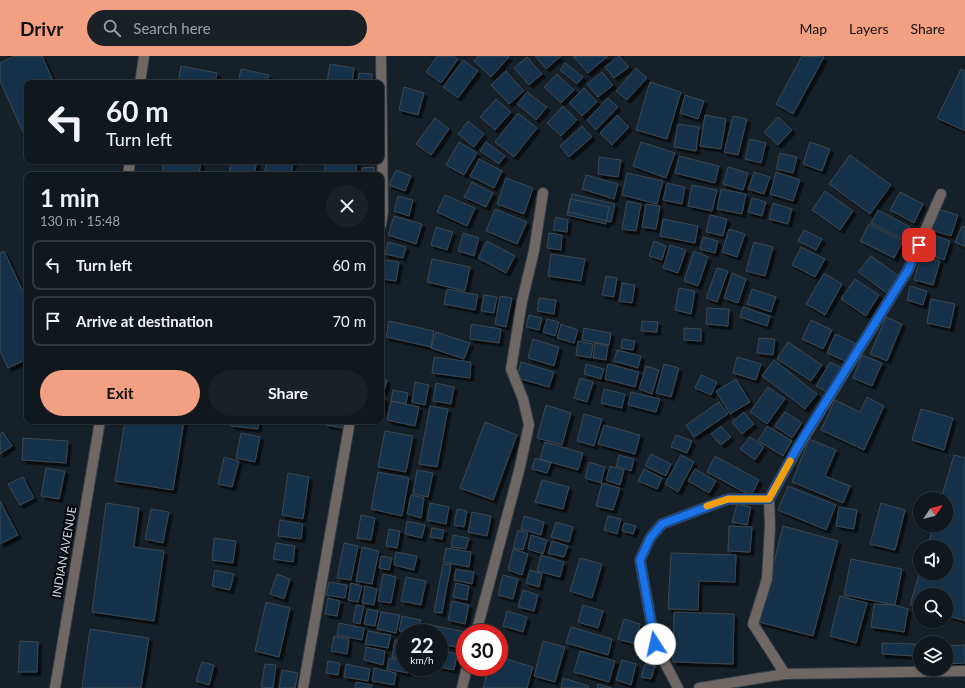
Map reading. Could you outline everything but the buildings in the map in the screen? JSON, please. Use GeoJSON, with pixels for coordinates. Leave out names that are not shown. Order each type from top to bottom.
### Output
{"type":"FeatureCollection","features":[{"type":"Feature","properties":{"kind":"street"},"geometry":{"type":"LineString","coordinates":[[140,80],[144,56]]}},
{"type":"Feature","properties":{"kind":"street"},"geometry":{"type":"LineString","coordinates":[[382,56],[382,80]]}},
{"type":"Feature","properties":{"kind":"street"},"geometry":{"type":"LineString","coordinates":[[478,624],[519,471],[529,425],[523,399],[511,369],[522,301],[534,250],[543,193]]}},
{"type":"Feature","properties":{"kind":"street"},"geometry":{"type":"LineString","coordinates":[[785,674],[753,624],[767,580],[770,526],[769,499],[798,446],[908,270],[941,194]]}},
{"type":"Feature","properties":{"kind":"street","name":"INDIAN AVENUE"},"geometry":{"type":"LineString","coordinates":[[55,688],[99,424]]}},
{"type":"Feature","properties":{"kind":"street"},"geometry":{"type":"LineString","coordinates":[[303,688],[349,424]]}},
{"type":"Feature","properties":{"kind":"street"},"geometry":{"type":"LineString","coordinates":[[678,688],[655,644],[640,560],[650,538],[662,524],[728,499],[769,499]]}},
{"type":"Feature","properties":{"kind":"street"},"geometry":{"type":"LineString","coordinates":[[699,688],[785,674],[965,671]]}},
{"type":"Feature","properties":{"kind":"street"},"geometry":{"type":"LineString","coordinates":[[462,688],[465,676]]}},
{"type":"Feature","properties":{"kind":"slow traffic"},"geometry":{"type":"LineString","coordinates":[[707,506],[728,499],[769,499],[790,461]]}},
{"type":"Feature","properties":{"kind":"route"},"geometry":{"type":"LineString","coordinates":[[655,644],[640,560],[650,538],[662,524],[695,510],[728,499],[769,499],[798,446],[908,270],[919,245]]}}]}
